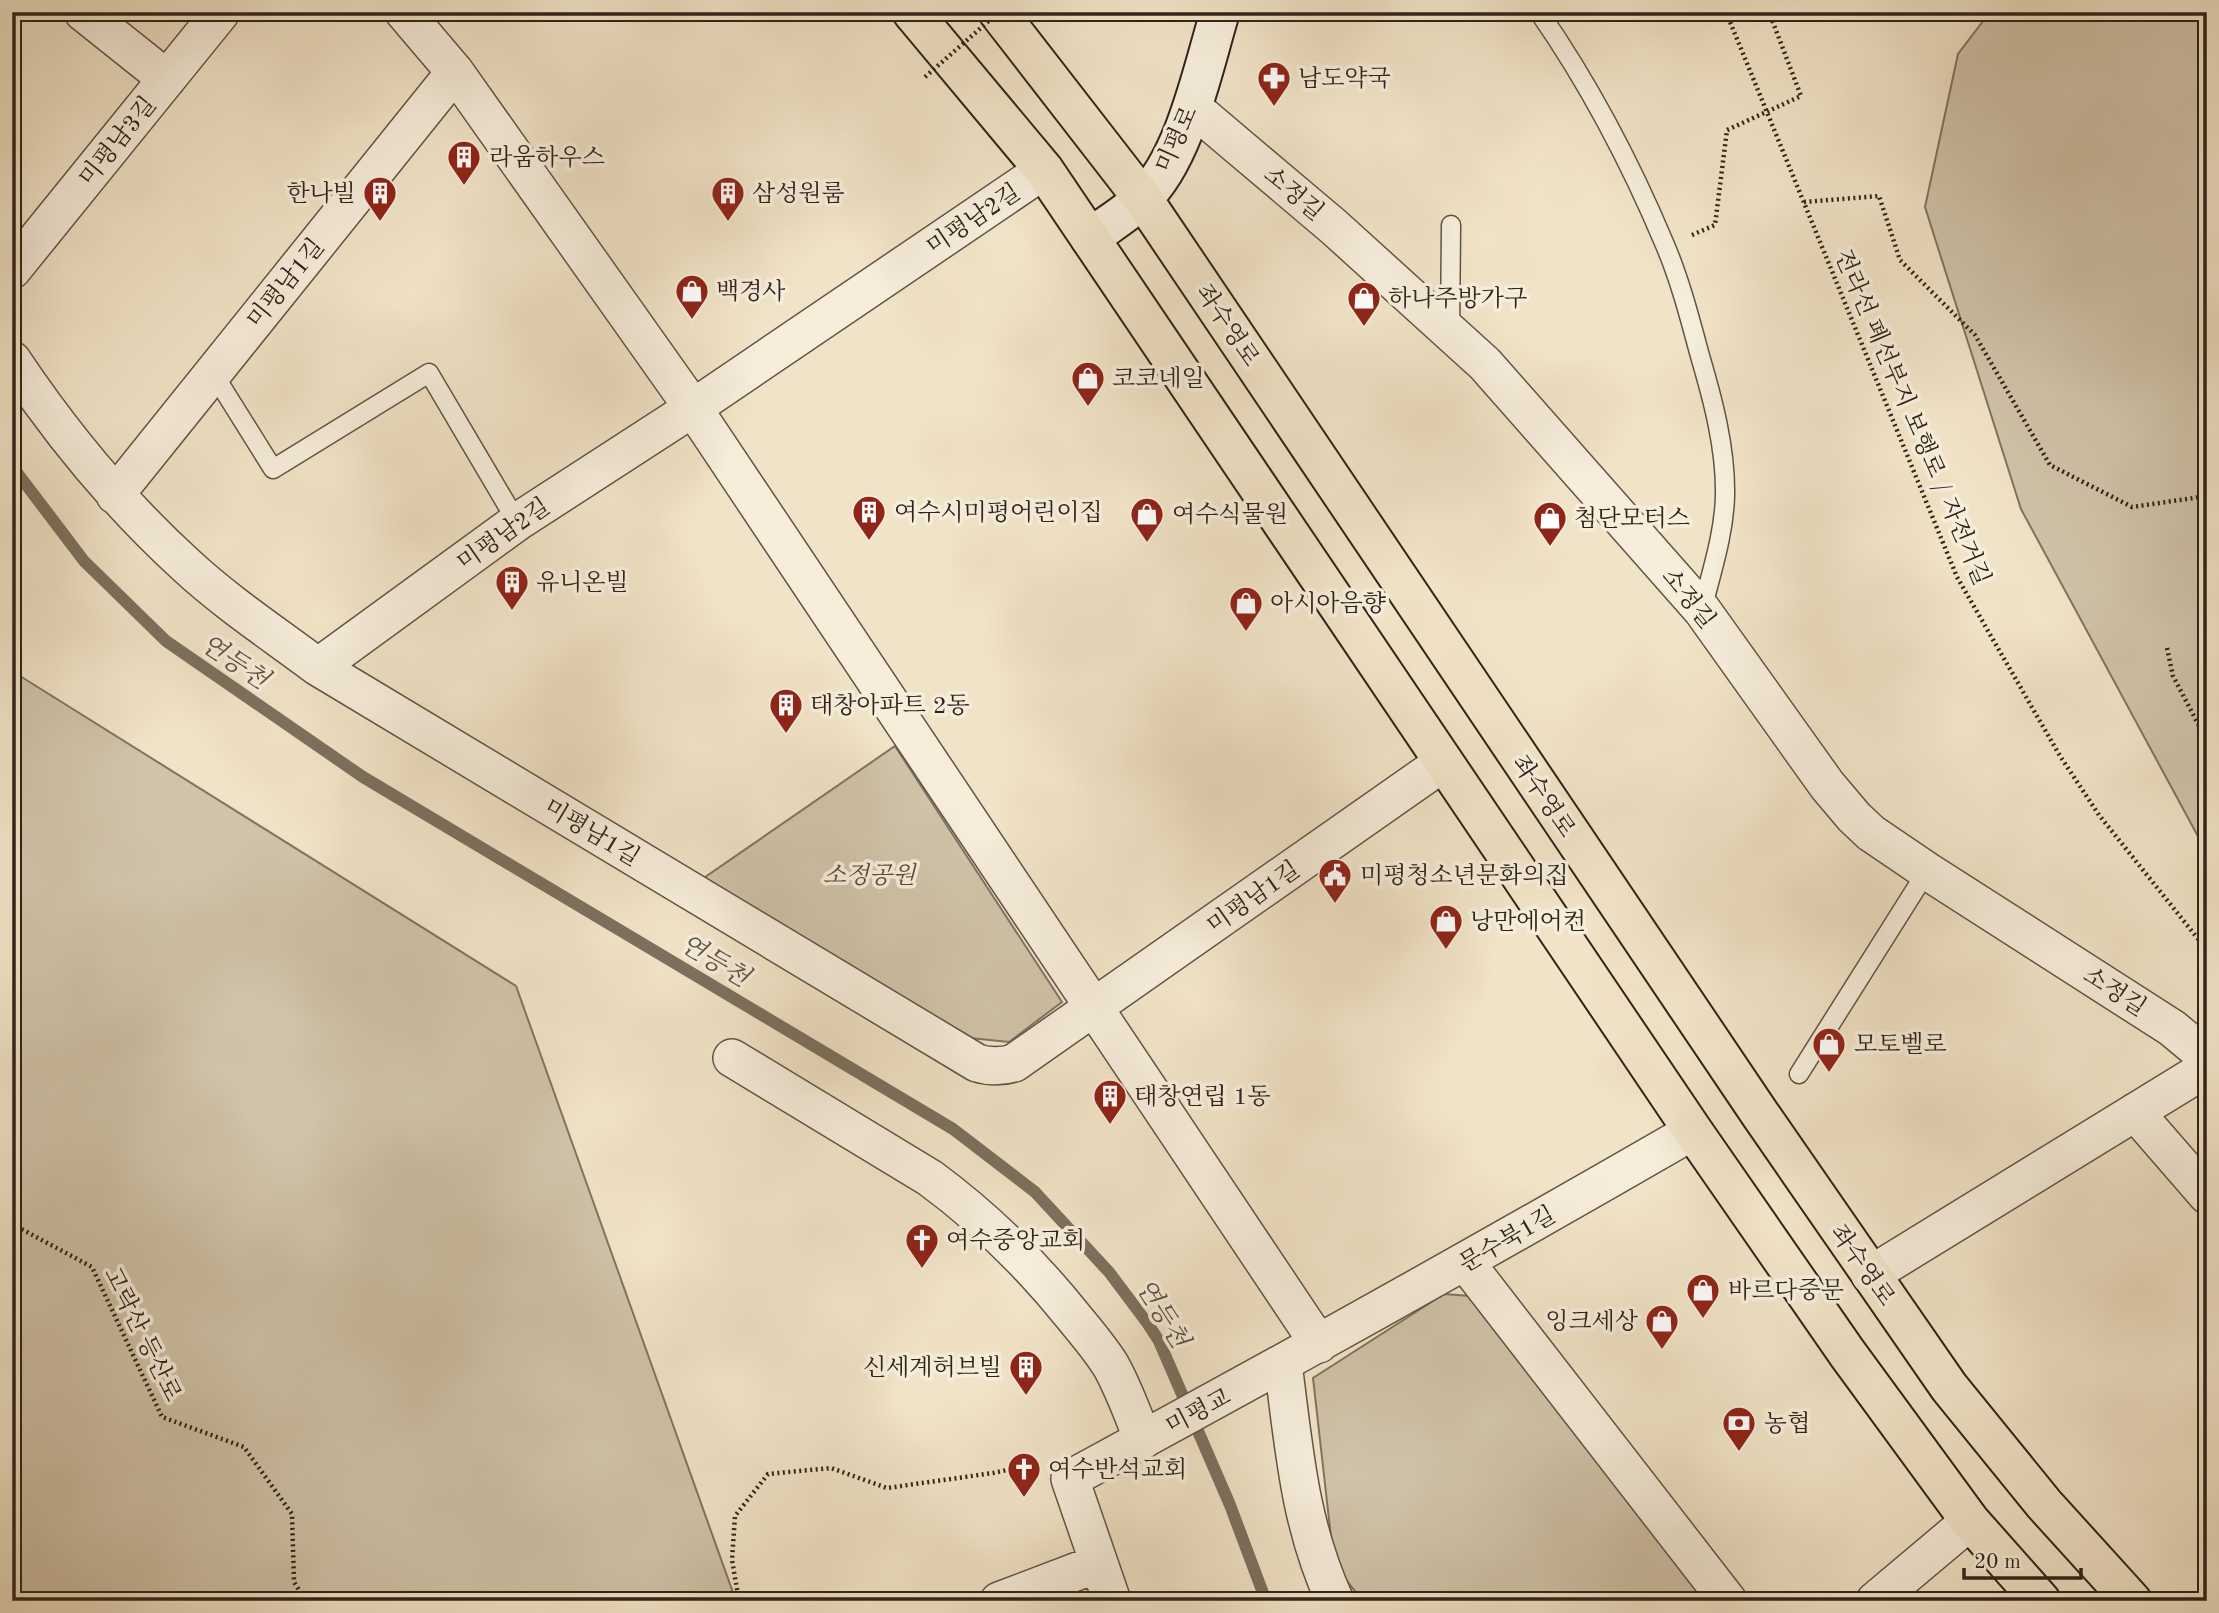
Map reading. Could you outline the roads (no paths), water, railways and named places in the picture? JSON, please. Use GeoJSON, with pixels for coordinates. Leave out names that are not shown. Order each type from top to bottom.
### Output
{"type":"FeatureCollection","features":[{"type":"Feature","properties":{"kind":"main road"},"geometry":{"type":"LineString","coordinates":[[912,12],[1044,170],[1693,1131],[1847,1353],[1970,1521],[2041,1601]]}},
{"type":"Feature","properties":{"kind":"main road","name":"좌수영로"},"geometry":{"type":"LineString","coordinates":[[999,12],[1143,198],[1518,758],[1870,1275],[1966,1408],[2044,1504],[2132,1601]]}},
{"type":"Feature","properties":{"kind":"street"},"geometry":{"type":"LineString","coordinates":[[83,12],[167,79]]}},
{"type":"Feature","properties":{"kind":"street","name":"미평남3길"},"geometry":{"type":"LineString","coordinates":[[12,270],[221,12]]}},
{"type":"Feature","properties":{"kind":"street"},"geometry":{"type":"LineString","coordinates":[[404,12],[455,72],[693,408],[1319,1344]]}},
{"type":"Feature","properties":{"kind":"street","name":"미평로"},"geometry":{"type":"LineString","coordinates":[[1090,238],[1143,198],[1166,169],[1179,144],[1192,107],[1220,12]]}},
{"type":"Feature","properties":{"kind":"street","name":"미평남1길"},"geometry":{"type":"LineString","coordinates":[[116,495],[455,72]]}},
{"type":"Feature","properties":{"kind":"street","name":"소정길"},"geometry":{"type":"LineString","coordinates":[[1192,107],[1334,227],[1485,364],[1702,610],[1827,785],[1854,817],[1927,871],[2172,1028],[2207,1056]]}},
{"type":"Feature","properties":{"kind":"street","name":"미평남2길"},"geometry":{"type":"LineString","coordinates":[[318,667],[517,522],[693,408],[1044,170]]}},
{"type":"Feature","properties":{"kind":"street","name":"미평남1길"},"geometry":{"type":"LineString","coordinates":[[12,359],[44,407],[116,495],[188,567],[318,667],[977,1063],[1004,1066],[1014,1063],[1444,762]]}},
{"type":"Feature","properties":{"kind":"street"},"geometry":{"type":"LineString","coordinates":[[732,1058],[930,1178],[959,1199],[1051,1288],[1110,1365],[1150,1436],[1070,1479],[1112,1601]]}},
{"type":"Feature","properties":{"kind":"street"},"geometry":{"type":"LineString","coordinates":[[1870,1275],[2207,1068]]}},
{"type":"Feature","properties":{"kind":"street"},"geometry":{"type":"LineString","coordinates":[[2135,1112],[2207,1195]]}},
{"type":"Feature","properties":{"kind":"street","name":"문수북1길"},"geometry":{"type":"LineString","coordinates":[[1239,1389],[1466,1263],[1693,1131]]}},
{"type":"Feature","properties":{"kind":"street"},"geometry":{"type":"LineString","coordinates":[[1466,1263],[1728,1601]]}},
{"type":"Feature","properties":{"kind":"street"},"geometry":{"type":"LineString","coordinates":[[1283,1364],[1296,1470],[1306,1520],[1322,1573],[1335,1601]]}},
{"type":"Feature","properties":{"kind":"street","name":"미평교"},"geometry":{"type":"LineString","coordinates":[[1150,1436],[1239,1389]]}},
{"type":"Feature","properties":{"kind":"street"},"geometry":{"type":"LineString","coordinates":[[1875,1601],[1970,1521]]}},
{"type":"Feature","properties":{"kind":"street"},"geometry":{"type":"LineString","coordinates":[[999,1601],[1099,1563]]}},
{"type":"Feature","properties":{"kind":"lane"},"geometry":{"type":"LineString","coordinates":[[1539,12],[1565,50],[1620,149],[1666,246],[1710,389],[1722,466],[1724,513],[1702,610]]}},
{"type":"Feature","properties":{"kind":"lane"},"geometry":{"type":"LineString","coordinates":[[1450,331],[1451,225]]}},
{"type":"Feature","properties":{"kind":"lane"},"geometry":{"type":"LineString","coordinates":[[213,373],[273,469],[429,373],[517,522]]}},
{"type":"Feature","properties":{"kind":"lane"},"geometry":{"type":"LineString","coordinates":[[1799,1074],[1927,871]]}},
{"type":"Feature","properties":{"kind":"waterway","name":"연등천"},"geometry":{"type":"LineString","coordinates":[[12,466],[84,561],[166,641],[363,777],[953,1129],[1035,1192],[1109,1272],[1159,1341],[1230,1505],[1266,1601]]}},
{"type":"Feature","properties":{"kind":"place","name":"남도약국"},"geometry":{"type":"Point","coordinates":[1274,108]}},
{"type":"Feature","properties":{"kind":"place","name":"라움하우스"},"geometry":{"type":"Point","coordinates":[464,187]}},
{"type":"Feature","properties":{"kind":"place","name":"한나빌"},"geometry":{"type":"Point","coordinates":[380,223]}},
{"type":"Feature","properties":{"kind":"place","name":"삼성원룸"},"geometry":{"type":"Point","coordinates":[728,223]}},
{"type":"Feature","properties":{"kind":"place","name":"백경사"},"geometry":{"type":"Point","coordinates":[692,321]}},
{"type":"Feature","properties":{"kind":"place","name":"하나주방가구"},"geometry":{"type":"Point","coordinates":[1364,328]}},
{"type":"Feature","properties":{"kind":"place","name":"코코네일"},"geometry":{"type":"Point","coordinates":[1088,408]}},
{"type":"Feature","properties":{"kind":"place","name":"여수시미평어린이집"},"geometry":{"type":"Point","coordinates":[869,542]}},
{"type":"Feature","properties":{"kind":"place","name":"여수식물원"},"geometry":{"type":"Point","coordinates":[1147,544]}},
{"type":"Feature","properties":{"kind":"place","name":"첨단모터스"},"geometry":{"type":"Point","coordinates":[1550,548]}},
{"type":"Feature","properties":{"kind":"place","name":"유니온빌"},"geometry":{"type":"Point","coordinates":[512,612]}},
{"type":"Feature","properties":{"kind":"place","name":"아시아음향"},"geometry":{"type":"Point","coordinates":[1246,633]}},
{"type":"Feature","properties":{"kind":"place","name":"태창아파트 2동"},"geometry":{"type":"Point","coordinates":[786,735]}},
{"type":"Feature","properties":{"kind":"place","name":"미평청소년문화의집"},"geometry":{"type":"Point","coordinates":[1335,905]}},
{"type":"Feature","properties":{"kind":"place","name":"낭만에어컨"},"geometry":{"type":"Point","coordinates":[1446,951]}},
{"type":"Feature","properties":{"kind":"place","name":"모토벨로"},"geometry":{"type":"Point","coordinates":[1829,1074]}},
{"type":"Feature","properties":{"kind":"place","name":"태창연립 1동"},"geometry":{"type":"Point","coordinates":[1110,1126]}},
{"type":"Feature","properties":{"kind":"place","name":"여수중앙교회"},"geometry":{"type":"Point","coordinates":[922,1270]}},
{"type":"Feature","properties":{"kind":"place","name":"바르다중문"},"geometry":{"type":"Point","coordinates":[1703,1320]}},
{"type":"Feature","properties":{"kind":"place","name":"잉크세상"},"geometry":{"type":"Point","coordinates":[1662,1351]}},
{"type":"Feature","properties":{"kind":"place","name":"신세계허브빌"},"geometry":{"type":"Point","coordinates":[1026,1397]}},
{"type":"Feature","properties":{"kind":"place","name":"농협"},"geometry":{"type":"Point","coordinates":[1739,1453]}},
{"type":"Feature","properties":{"kind":"place","name":"여수반석교회"},"geometry":{"type":"Point","coordinates":[1024,1499]}},
{"type":"Feature","properties":{"kind":"park label","name":"소정공원"},"geometry":{"type":"Point","coordinates":[869,875]}}]}
